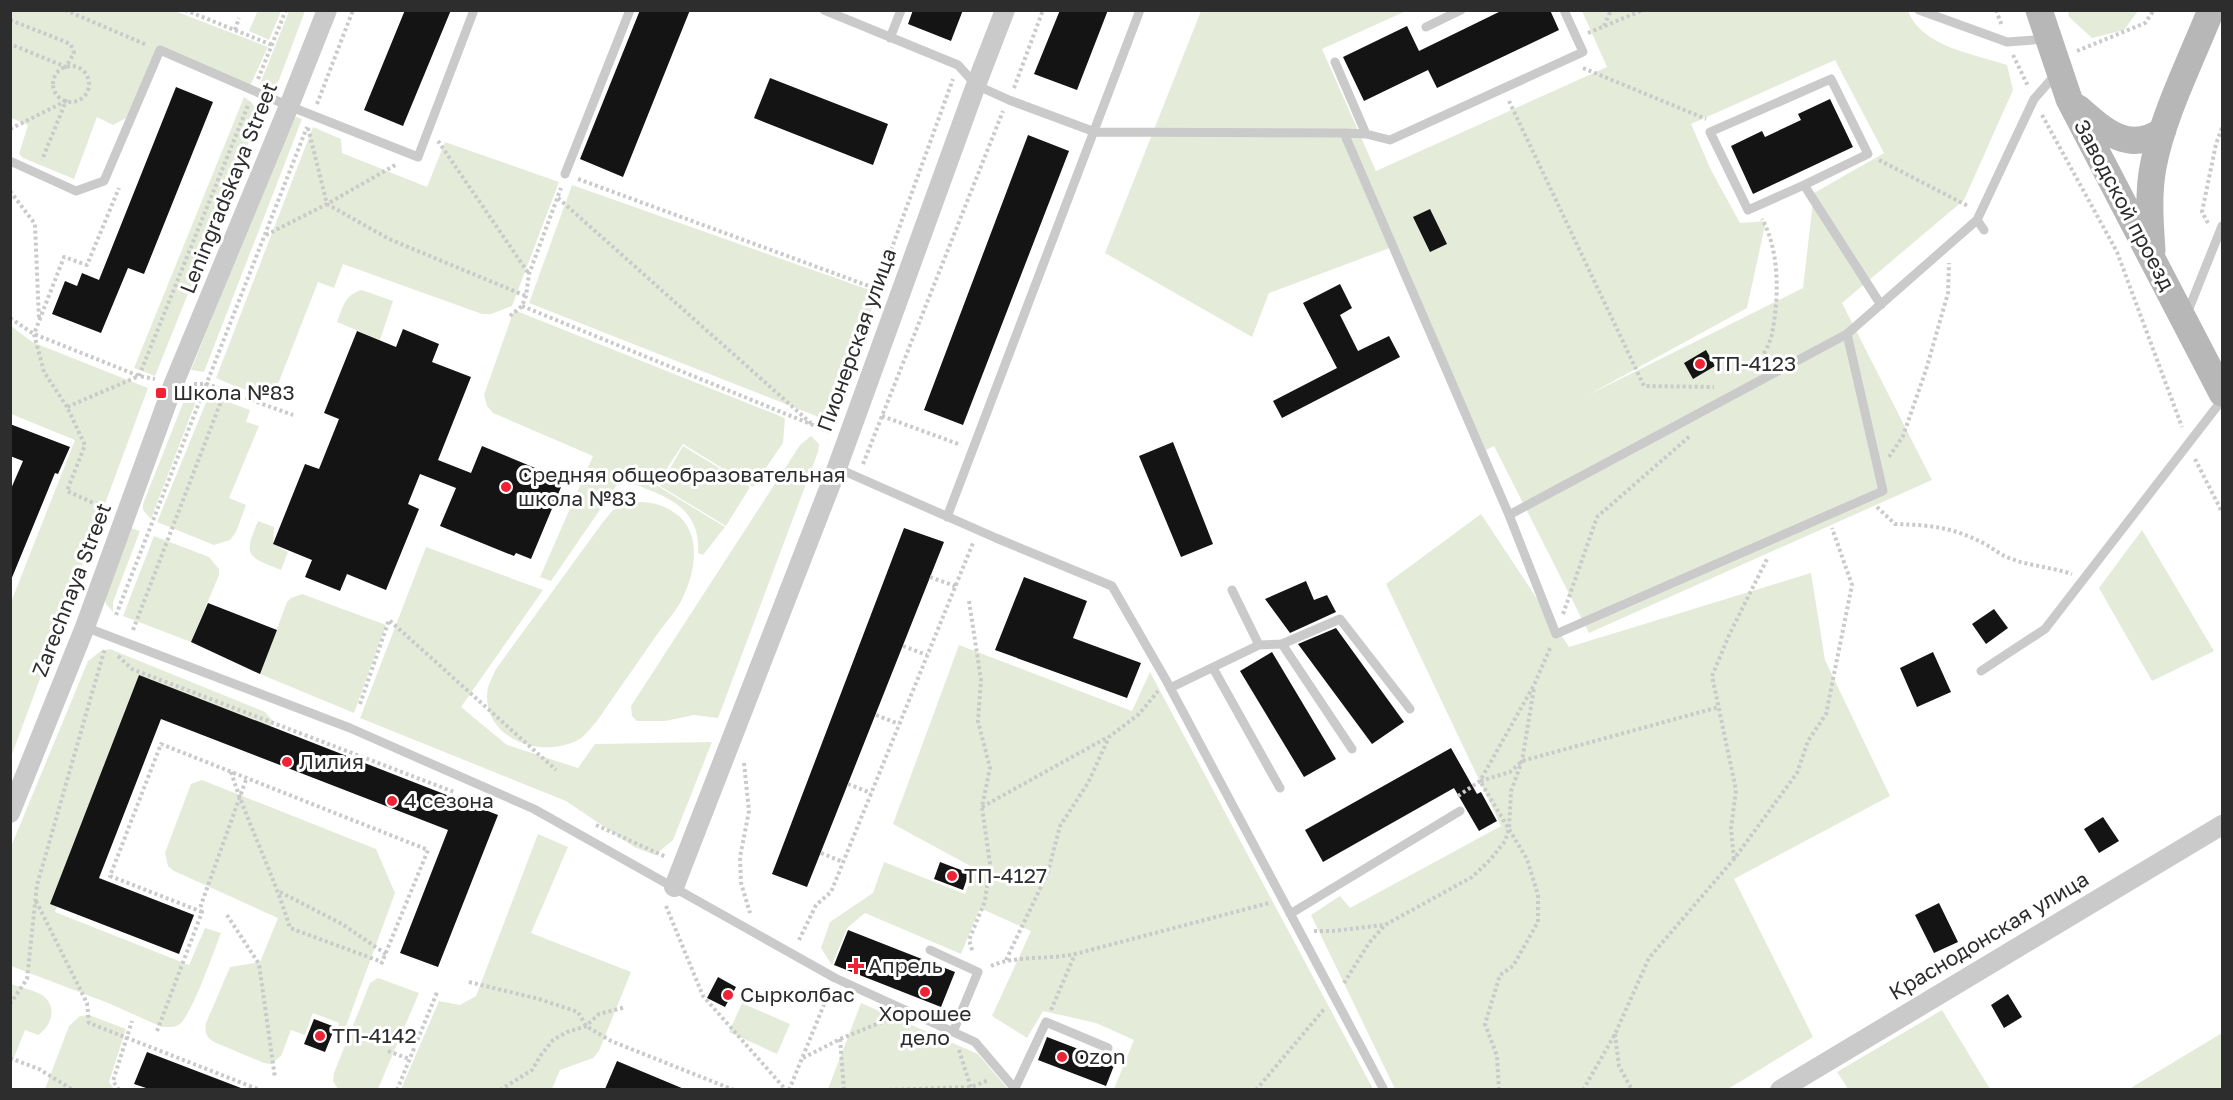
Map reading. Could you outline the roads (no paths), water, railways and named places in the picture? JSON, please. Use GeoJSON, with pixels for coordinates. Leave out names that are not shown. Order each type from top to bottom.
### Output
{"type":"FeatureCollection","features":[{"type":"Feature","properties":{"kind":"main road","name":"Заводской проезд"},"geometry":{"type":"LineString","coordinates":[[2039,10],[2069,99],[2223,393]]}},
{"type":"Feature","properties":{"kind":"main road"},"geometry":{"type":"LineString","coordinates":[[2153,260],[2150,188],[2153,166],[2163,130],[2211,10]]}},
{"type":"Feature","properties":{"kind":"main road"},"geometry":{"type":"LineString","coordinates":[[2069,99],[2102,129],[2124,138],[2143,141],[2163,130]]}},
{"type":"Feature","properties":{"kind":"street","name":"Leningradskaya Street"},"geometry":{"type":"LineString","coordinates":[[168,382],[290,106],[327,10]]}},
{"type":"Feature","properties":{"kind":"street","name":"Пионерская улица"},"geometry":{"type":"LineString","coordinates":[[674,887],[837,468],[1005,10]]}},
{"type":"Feature","properties":{"kind":"street","name":"Zarechnaya Street"},"geometry":{"type":"LineString","coordinates":[[10,813],[85,627],[125,518],[168,382]]}},
{"type":"Feature","properties":{"kind":"street","name":"Краснодонская улица"},"geometry":{"type":"LineString","coordinates":[[1780,1089],[2223,825]]}},
{"type":"Feature","properties":{"kind":"lane"},"geometry":{"type":"LineString","coordinates":[[10,161],[76,190],[104,181],[160,50],[253,91],[418,157],[474,10]]}},
{"type":"Feature","properties":{"kind":"lane"},"geometry":{"type":"LineString","coordinates":[[565,174],[630,10]]}},
{"type":"Feature","properties":{"kind":"lane"},"geometry":{"type":"LineString","coordinates":[[890,38],[901,10]]}},
{"type":"Feature","properties":{"kind":"lane"},"geometry":{"type":"LineString","coordinates":[[947,517],[1140,10]]}},
{"type":"Feature","properties":{"kind":"lane"},"geometry":{"type":"LineString","coordinates":[[1426,27],[1461,10]]}},
{"type":"Feature","properties":{"kind":"lane"},"geometry":{"type":"LineString","coordinates":[[830,12],[958,65],[976,85],[1009,100],[1095,132],[1344,133],[1366,134],[1390,140],[1583,52],[1564,10]]}},
{"type":"Feature","properties":{"kind":"lane"},"geometry":{"type":"LineString","coordinates":[[1509,515],[1847,334],[1977,220],[2054,57],[1919,10]]}},
{"type":"Feature","properties":{"kind":"lane"},"geometry":{"type":"LineString","coordinates":[[1335,62],[1366,134]]}},
{"type":"Feature","properties":{"kind":"lane"},"geometry":{"type":"LineString","coordinates":[[1831,79],[1868,154],[1804,185],[1748,210],[1710,132],[1831,79]]}},
{"type":"Feature","properties":{"kind":"lane"},"geometry":{"type":"LineString","coordinates":[[1344,133],[1509,515],[1556,634],[1882,491],[1847,334]]}},
{"type":"Feature","properties":{"kind":"lane"},"geometry":{"type":"LineString","coordinates":[[1804,185],[1881,304]]}},
{"type":"Feature","properties":{"kind":"lane"},"geometry":{"type":"LineString","coordinates":[[1977,220],[1984,230]]}},
{"type":"Feature","properties":{"kind":"lane"},"geometry":{"type":"LineString","coordinates":[[2184,321],[2223,226]]}},
{"type":"Feature","properties":{"kind":"lane"},"geometry":{"type":"LineString","coordinates":[[1982,671],[2045,629],[2223,400]]}},
{"type":"Feature","properties":{"kind":"lane"},"geometry":{"type":"LineString","coordinates":[[837,468],[1112,586],[1168,684],[1384,1089]]}},
{"type":"Feature","properties":{"kind":"lane"},"geometry":{"type":"LineString","coordinates":[[1232,590],[1259,645]]}},
{"type":"Feature","properties":{"kind":"lane"},"geometry":{"type":"LineString","coordinates":[[1168,684],[1213,668],[1259,645],[1282,644],[1340,619],[1410,710]]}},
{"type":"Feature","properties":{"kind":"lane"},"geometry":{"type":"LineString","coordinates":[[85,627],[109,634],[350,728],[534,809],[835,978],[975,1042],[1015,1089],[1046,1022],[1108,1048]]}},
{"type":"Feature","properties":{"kind":"lane"},"geometry":{"type":"LineString","coordinates":[[1282,644],[1352,748]]}},
{"type":"Feature","properties":{"kind":"lane"},"geometry":{"type":"LineString","coordinates":[[1213,668],[1280,788]]}},
{"type":"Feature","properties":{"kind":"lane"},"geometry":{"type":"LineString","coordinates":[[1290,914],[1460,811]]}},
{"type":"Feature","properties":{"kind":"lane"},"geometry":{"type":"LineString","coordinates":[[930,950],[978,972],[953,1032]]}},
{"type":"Feature","properties":{"kind":"place","name":"ТП-4123"},"geometry":{"type":"Point","coordinates":[1700,364]}},
{"type":"Feature","properties":{"kind":"place","name":"Школа №83"},"geometry":{"type":"Point","coordinates":[161,393]}},
{"type":"Feature","properties":{"kind":"place","name":"Средняя общеобразовательная школа №83"},"geometry":{"type":"Point","coordinates":[506,487]}},
{"type":"Feature","properties":{"kind":"place","name":"Лилия"},"geometry":{"type":"Point","coordinates":[287,762]}},
{"type":"Feature","properties":{"kind":"place","name":"4 сезона"},"geometry":{"type":"Point","coordinates":[392,801]}},
{"type":"Feature","properties":{"kind":"place","name":"ТП-4127"},"geometry":{"type":"Point","coordinates":[952,876]}},
{"type":"Feature","properties":{"kind":"place","name":"Апрель"},"geometry":{"type":"Point","coordinates":[856,966]}},
{"type":"Feature","properties":{"kind":"place","name":"Хорошее дело"},"geometry":{"type":"Point","coordinates":[925,992]}},
{"type":"Feature","properties":{"kind":"place","name":"Сырколбас"},"geometry":{"type":"Point","coordinates":[728,995]}},
{"type":"Feature","properties":{"kind":"place","name":"ТП-4142"},"geometry":{"type":"Point","coordinates":[320,1036]}},
{"type":"Feature","properties":{"kind":"place","name":"Ozon"},"geometry":{"type":"Point","coordinates":[1062,1057]}}]}
